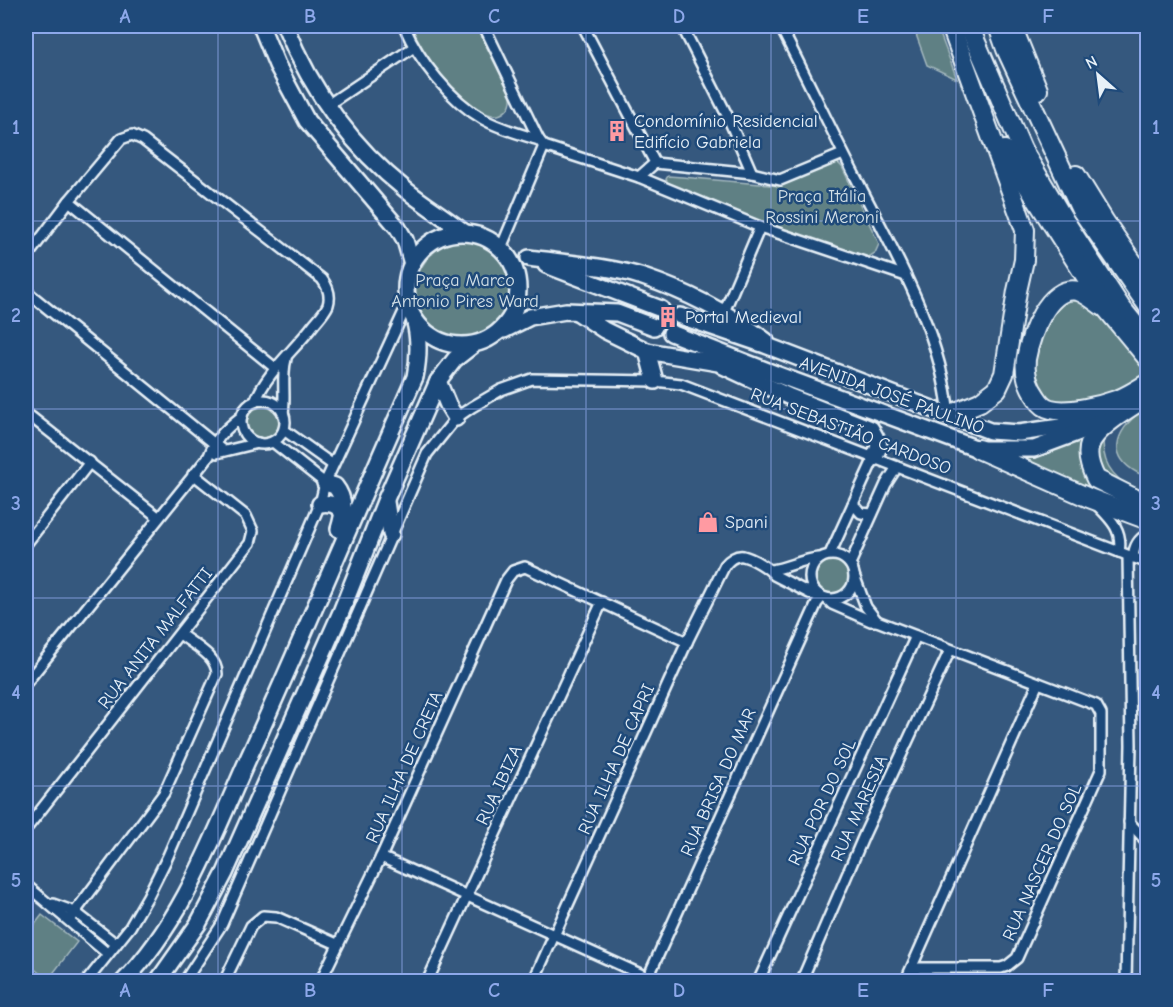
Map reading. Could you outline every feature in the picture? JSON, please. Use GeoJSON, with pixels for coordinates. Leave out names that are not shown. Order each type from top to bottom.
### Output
{"type":"FeatureCollection","features":[{"type":"Feature","properties":{"kind":"highway"},"geometry":{"type":"LineString","coordinates":[[950,415],[981,402],[997,389],[1004,374],[1024,260],[1025,230],[951,26]]}},
{"type":"Feature","properties":{"kind":"highway"},"geometry":{"type":"LineString","coordinates":[[969,26],[1022,149],[1066,223],[1120,306],[1148,341]]}},
{"type":"Feature","properties":{"kind":"highway"},"geometry":{"type":"LineString","coordinates":[[998,26],[1006,50],[1080,208],[1148,306]]}},
{"type":"Feature","properties":{"kind":"highway"},"geometry":{"type":"LineString","coordinates":[[1012,26],[1054,128],[1080,182],[1148,284]]}},
{"type":"Feature","properties":{"kind":"highway"},"geometry":{"type":"LineString","coordinates":[[986,120],[1105,308],[1148,358]]}},
{"type":"Feature","properties":{"kind":"highway"},"geometry":{"type":"LineString","coordinates":[[1105,308],[1077,291],[1066,293],[1052,300],[1042,311],[1026,359],[1031,391],[1049,409],[1076,409],[1139,395]]}},
{"type":"Feature","properties":{"kind":"highway"},"geometry":{"type":"LineString","coordinates":[[1139,395],[1095,434],[1090,442],[1088,462],[1095,479],[1148,505]]}},
{"type":"Feature","properties":{"kind":"highway"},"geometry":{"type":"LineString","coordinates":[[978,449],[1089,498],[1148,520]]}},
{"type":"Feature","properties":{"kind":"main road"},"geometry":{"type":"LineString","coordinates":[[261,26],[276,64],[307,122],[398,228],[405,240],[412,264]]}},
{"type":"Feature","properties":{"kind":"main road"},"geometry":{"type":"LineString","coordinates":[[285,26],[304,68],[326,106],[381,170],[465,233]]}},
{"type":"Feature","properties":{"kind":"main road"},"geometry":{"type":"LineString","coordinates":[[123,981],[148,953],[184,897],[291,665],[333,562],[415,377],[418,334],[408,303],[406,284],[412,264],[425,247],[444,236],[465,233],[485,237],[502,249],[661,309]]}},
{"type":"Feature","properties":{"kind":"main road"},"geometry":{"type":"LineString","coordinates":[[499,332],[514,314],[519,292],[516,270],[502,249]]}},
{"type":"Feature","properties":{"kind":"main road"},"geometry":{"type":"LineString","coordinates":[[529,258],[590,266],[642,277],[712,305],[783,353]]}},
{"type":"Feature","properties":{"kind":"main road"},"geometry":{"type":"LineString","coordinates":[[157,981],[198,924],[213,898],[341,612],[386,499],[438,381],[455,359],[473,345],[530,317],[566,310],[617,314],[654,327]]}},
{"type":"Feature","properties":{"kind":"main road"},"geometry":{"type":"LineString","coordinates":[[577,312],[604,330],[647,351],[710,360],[773,373]]}},
{"type":"Feature","properties":{"kind":"main road","name":"AVENIDA JOSÉ PAULINO"},"geometry":{"type":"LineString","coordinates":[[680,316],[990,431],[1019,432],[1060,427],[1139,395]]}},
{"type":"Feature","properties":{"kind":"main road"},"geometry":{"type":"LineString","coordinates":[[414,319],[425,332],[440,341],[456,345],[473,345]]}},
{"type":"Feature","properties":{"kind":"main road","name":"AVENIDA JOSÉ PAULINO"},"geometry":{"type":"LineString","coordinates":[[671,333],[978,449],[1034,449],[1084,430],[1139,395]]}},
{"type":"Feature","properties":{"kind":"main road"},"geometry":{"type":"LineString","coordinates":[[647,351],[655,381]]}},
{"type":"Feature","properties":{"kind":"main road"},"geometry":{"type":"LineString","coordinates":[[710,360],[790,397],[871,429],[879,447],[874,458]]}},
{"type":"Feature","properties":{"kind":"main road"},"geometry":{"type":"LineString","coordinates":[[438,381],[456,418]]}},
{"type":"Feature","properties":{"kind":"main road"},"geometry":{"type":"LineString","coordinates":[[325,483],[334,486],[344,502],[344,515],[335,541],[333,562]]}},
{"type":"Feature","properties":{"kind":"main road"},"geometry":{"type":"LineString","coordinates":[[386,499],[391,534]]}},
{"type":"Feature","properties":{"kind":"main road"},"geometry":{"type":"LineString","coordinates":[[320,504],[339,507],[344,515]]}},
{"type":"Feature","properties":{"kind":"main road"},"geometry":{"type":"LineString","coordinates":[[291,665],[289,677],[275,709],[281,716],[288,710],[327,628],[341,612]]}},
{"type":"Feature","properties":{"kind":"street"},"geometry":{"type":"LineString","coordinates":[[404,26],[414,47],[451,95],[467,109],[485,120],[639,177],[760,227],[906,276]]}},
{"type":"Feature","properties":{"kind":"street"},"geometry":{"type":"LineString","coordinates":[[484,26],[542,143],[502,249]]}},
{"type":"Feature","properties":{"kind":"street"},"geometry":{"type":"LineString","coordinates":[[583,26],[655,163]]}},
{"type":"Feature","properties":{"kind":"street"},"geometry":{"type":"LineString","coordinates":[[682,26],[727,115],[752,173]]}},
{"type":"Feature","properties":{"kind":"street"},"geometry":{"type":"LineString","coordinates":[[780,26],[906,276],[931,332],[946,386],[950,415]]}},
{"type":"Feature","properties":{"kind":"street"},"geometry":{"type":"LineString","coordinates":[[326,106],[414,47]]}},
{"type":"Feature","properties":{"kind":"street"},"geometry":{"type":"LineString","coordinates":[[26,258],[69,201],[121,139],[132,135],[143,140],[322,279],[327,288],[329,299],[327,308],[287,357],[275,368],[260,389],[255,402]]}},
{"type":"Feature","properties":{"kind":"street"},"geometry":{"type":"LineString","coordinates":[[639,177],[655,163],[752,173],[780,180],[843,154]]}},
{"type":"Feature","properties":{"kind":"street"},"geometry":{"type":"LineString","coordinates":[[69,201],[275,368]]}},
{"type":"Feature","properties":{"kind":"street"},"geometry":{"type":"LineString","coordinates":[[724,312],[760,227]]}},
{"type":"Feature","properties":{"kind":"street"},"geometry":{"type":"LineString","coordinates":[[26,291],[222,450]]}},
{"type":"Feature","properties":{"kind":"street"},"geometry":{"type":"LineString","coordinates":[[86,981],[130,927],[168,856],[320,504],[325,483],[408,303]]}},
{"type":"Feature","properties":{"kind":"street"},"geometry":{"type":"LineString","coordinates":[[273,442],[284,430],[285,425],[283,373],[287,357]]}},
{"type":"Feature","properties":{"kind":"street","name":"RUA SEBASTIÃO CARDOSO"},"geometry":{"type":"LineString","coordinates":[[456,418],[490,396],[532,379],[655,381],[681,384],[1148,563]]}},
{"type":"Feature","properties":{"kind":"street"},"geometry":{"type":"LineString","coordinates":[[26,683],[209,456],[213,444],[231,424],[242,417],[249,406],[255,402],[268,401],[283,413]]}},
{"type":"Feature","properties":{"kind":"street"},"geometry":{"type":"LineString","coordinates":[[26,413],[158,517]]}},
{"type":"Feature","properties":{"kind":"street"},"geometry":{"type":"LineString","coordinates":[[242,417],[244,433],[258,443]]}},
{"type":"Feature","properties":{"kind":"street"},"geometry":{"type":"LineString","coordinates":[[184,981],[222,924],[427,454],[456,418]]}},
{"type":"Feature","properties":{"kind":"street"},"geometry":{"type":"LineString","coordinates":[[284,430],[333,465]]}},
{"type":"Feature","properties":{"kind":"street"},"geometry":{"type":"LineString","coordinates":[[209,456],[222,450],[273,442],[325,483]]}},
{"type":"Feature","properties":{"kind":"street"},"geometry":{"type":"LineString","coordinates":[[830,554],[874,458]]}},
{"type":"Feature","properties":{"kind":"street"},"geometry":{"type":"LineString","coordinates":[[26,544],[90,462]]}},
{"type":"Feature","properties":{"kind":"street"},"geometry":{"type":"LineString","coordinates":[[850,564],[872,514],[897,467]]}},
{"type":"Feature","properties":{"kind":"street","name":"RUA ANITA MALFATTI"},"geometry":{"type":"LineString","coordinates":[[26,829],[249,546],[253,534],[252,525],[246,516],[193,474]]}},
{"type":"Feature","properties":{"kind":"street"},"geometry":{"type":"LineString","coordinates":[[1089,498],[1113,521],[1127,555],[1131,745],[1126,981]]}},
{"type":"Feature","properties":{"kind":"street"},"geometry":{"type":"LineString","coordinates":[[853,504],[861,513],[872,514]]}},
{"type":"Feature","properties":{"kind":"street"},"geometry":{"type":"LineString","coordinates":[[1127,555],[1140,539],[1148,534]]}},
{"type":"Feature","properties":{"kind":"street"},"geometry":{"type":"LineString","coordinates":[[771,570],[781,570],[830,554],[841,556],[850,564],[866,607],[877,621]]}},
{"type":"Feature","properties":{"kind":"street","name":"RUA ILHA DE CAPRI"},"geometry":{"type":"LineString","coordinates":[[533,981],[724,565],[736,557],[744,556],[771,570]]}},
{"type":"Feature","properties":{"kind":"street"},"geometry":{"type":"LineString","coordinates":[[819,558],[811,567],[810,584],[832,604],[871,621],[877,621],[1038,683],[905,981]]}},
{"type":"Feature","properties":{"kind":"street","name":"RUA ILHA DE CRETA"},"geometry":{"type":"LineString","coordinates":[[320,981],[381,857],[506,580],[513,571],[525,567],[602,603]]}},
{"type":"Feature","properties":{"kind":"street"},"geometry":{"type":"LineString","coordinates":[[771,570],[774,575],[813,595],[822,597],[839,598],[844,595],[852,586],[854,575]]}},
{"type":"Feature","properties":{"kind":"street","name":"RUA BRISA DO MAR"},"geometry":{"type":"LineString","coordinates":[[647,979],[817,603],[822,597]]}},
{"type":"Feature","properties":{"kind":"street"},"geometry":{"type":"LineString","coordinates":[[602,603],[687,642]]}},
{"type":"Feature","properties":{"kind":"street","name":"RUA IBIZA"},"geometry":{"type":"LineString","coordinates":[[427,981],[602,603]]}},
{"type":"Feature","properties":{"kind":"street"},"geometry":{"type":"LineString","coordinates":[[69,920],[164,793],[217,674],[214,661],[180,634]]}},
{"type":"Feature","properties":{"kind":"street","name":"RUA POR DO SOL"},"geometry":{"type":"LineString","coordinates":[[758,981],[916,636]]}},
{"type":"Feature","properties":{"kind":"street","name":"RUA MARESIA"},"geometry":{"type":"LineString","coordinates":[[801,981],[865,833],[950,650]]}},
{"type":"Feature","properties":{"kind":"street","name":"RUA NASCER DO SOL"},"geometry":{"type":"LineString","coordinates":[[910,972],[920,968],[1001,968],[1017,958],[1101,770],[1101,714],[1096,705],[1038,683]]}},
{"type":"Feature","properties":{"kind":"street"},"geometry":{"type":"LineString","coordinates":[[1129,822],[1148,843]]}},
{"type":"Feature","properties":{"kind":"street"},"geometry":{"type":"LineString","coordinates":[[381,857],[554,934],[647,979],[658,981]]}},
{"type":"Feature","properties":{"kind":"street"},"geometry":{"type":"LineString","coordinates":[[26,885],[108,954]]}},
{"type":"Feature","properties":{"kind":"street"},"geometry":{"type":"LineString","coordinates":[[50,903],[75,912],[116,944]]}},
{"type":"Feature","properties":{"kind":"street"},"geometry":{"type":"LineString","coordinates":[[224,981],[251,926],[263,916],[276,917],[337,944]]}},
{"type":"Feature","properties":{"kind":"green space"},"geometry":{"type":"Polygon","coordinates":[[[411,26],[476,26],[511,95],[508,109],[501,114],[493,115],[475,107],[465,99],[435,67],[411,26]]]}},
{"type":"Feature","properties":{"kind":"green space"},"geometry":{"type":"Polygon","coordinates":[[[913,26],[937,26],[957,79],[927,65],[913,26]]]}},
{"type":"Feature","properties":{"kind":"green space","name":"Praça Itália Rossini Meroni"},"geometry":{"type":"Polygon","coordinates":[[[837,162],[842,167],[879,244],[875,253],[867,258],[754,221],[669,185],[666,179],[668,176],[781,186],[837,162]]]}},
{"type":"Feature","properties":{"kind":"green space","name":"Praça Marco Antonio Pires Ward"},"geometry":{"type":"Polygon","coordinates":[[[465,241],[484,245],[500,255],[510,271],[514,290],[510,309],[500,325],[484,335],[465,339],[446,335],[430,325],[420,309],[416,290],[420,271],[430,255],[446,245],[465,241]]]}},
{"type":"Feature","properties":{"kind":"green space"},"geometry":{"type":"Polygon","coordinates":[[[1072,299],[1085,299],[1147,362],[1147,374],[1113,391],[1072,403],[1060,402],[1047,397],[1031,372],[1039,339],[1046,320],[1052,312],[1072,299]]]}},
{"type":"Feature","properties":{"kind":"green space"},"geometry":{"type":"Polygon","coordinates":[[[1147,406],[1147,477],[1136,472],[1122,460],[1118,445],[1125,428],[1147,406]]]}},
{"type":"Feature","properties":{"kind":"green space"},"geometry":{"type":"Polygon","coordinates":[[[263,407],[274,412],[279,423],[274,434],[263,439],[252,434],[247,423],[252,412],[263,407]]]}},
{"type":"Feature","properties":{"kind":"green space"},"geometry":{"type":"Polygon","coordinates":[[[1104,435],[1103,446],[1108,465],[1120,480],[1147,495],[1147,510],[1005,455],[1074,438],[1104,435]]]}},
{"type":"Feature","properties":{"kind":"green space"},"geometry":{"type":"Polygon","coordinates":[[[831,559],[843,565],[849,577],[843,589],[831,595],[819,589],[813,577],[819,565],[831,559]]]}},
{"type":"Feature","properties":{"kind":"green space"},"geometry":{"type":"Polygon","coordinates":[[[42,915],[77,942],[48,980],[26,962],[26,936],[42,915]]]}},
{"type":"Feature","properties":{"kind":"place","name":"Condomínio Residencial Edifício Gabriela"},"geometry":{"type":"Point","coordinates":[617,131]}},
{"type":"Feature","properties":{"kind":"place","name":"Portal Medieval"},"geometry":{"type":"Point","coordinates":[668,317]}},
{"type":"Feature","properties":{"kind":"place","name":"Spani"},"geometry":{"type":"Point","coordinates":[708,522]}}]}
